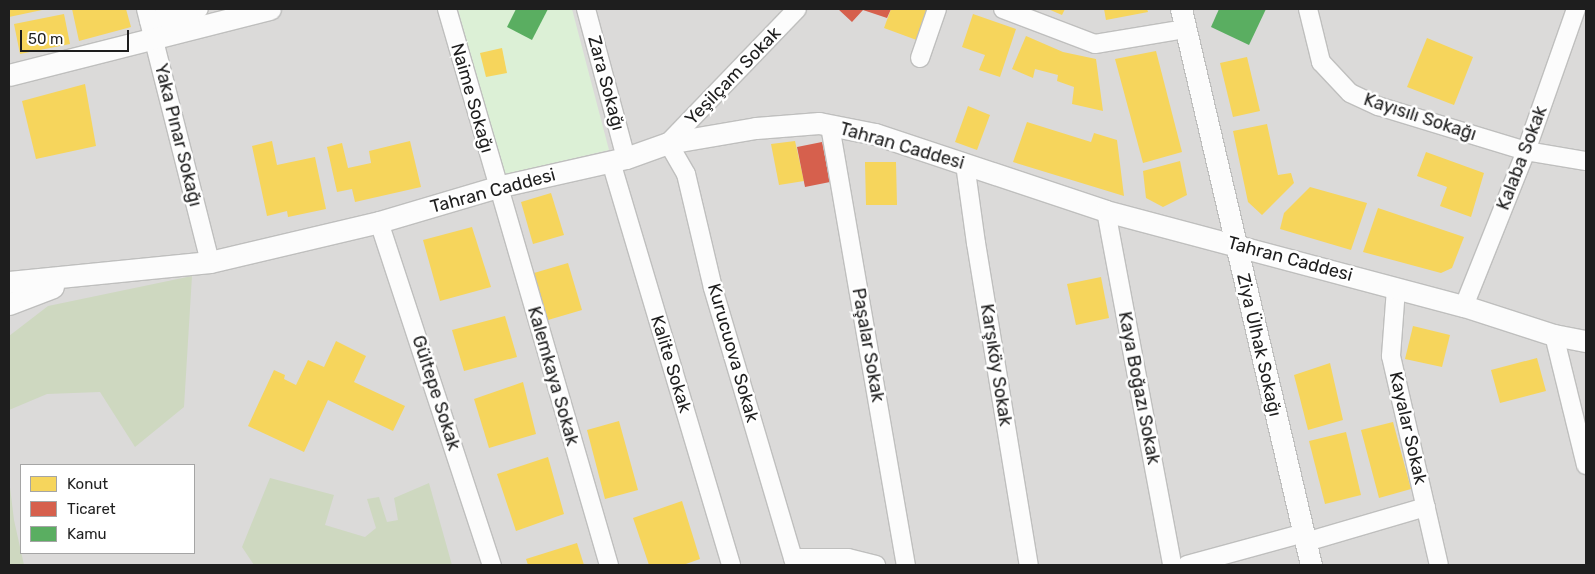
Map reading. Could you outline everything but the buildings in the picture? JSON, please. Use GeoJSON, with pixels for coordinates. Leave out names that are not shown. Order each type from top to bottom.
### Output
{"type":"FeatureCollection","features":[{"type":"Feature","properties":{"kind":"street"},"geometry":{"type":"LineString","coordinates":[[9,75],[150,23],[199,9]]}},
{"type":"Feature","properties":{"kind":"street"},"geometry":{"type":"LineString","coordinates":[[150,23],[270,9]]}},
{"type":"Feature","properties":{"kind":"street","name":"Naime Sokağı"},"geometry":{"type":"LineString","coordinates":[[447,9],[497,187]]}},
{"type":"Feature","properties":{"kind":"street","name":"Zara Sokağı"},"geometry":{"type":"LineString","coordinates":[[586,9],[618,160]]}},
{"type":"Feature","properties":{"kind":"street","name":"Yeşilçam Sokak"},"geometry":{"type":"LineString","coordinates":[[668,143],[797,9]]}},
{"type":"Feature","properties":{"kind":"street"},"geometry":{"type":"LineString","coordinates":[[920,58],[937,9]]}},
{"type":"Feature","properties":{"kind":"street"},"geometry":{"type":"LineString","coordinates":[[1003,9],[1095,44],[1183,19]]}},
{"type":"Feature","properties":{"kind":"street","name":"Kayısılı Sokağı"},"geometry":{"type":"LineString","coordinates":[[1308,9],[1321,62],[1350,94],[1378,106],[1526,151],[1586,161]]}},
{"type":"Feature","properties":{"kind":"street","name":"Kalaba Sokak"},"geometry":{"type":"LineString","coordinates":[[1464,306],[1526,151],[1576,9]]}},
{"type":"Feature","properties":{"kind":"street","name":"Ziya Ülhak Sokağı"},"geometry":{"type":"LineString","coordinates":[[1183,19],[1311,565]]}},
{"type":"Feature","properties":{"kind":"street","name":"Yaka Pınar Sokağı"},"geometry":{"type":"LineString","coordinates":[[150,23],[210,262]]}},
{"type":"Feature","properties":{"kind":"street","name":"Tahran Caddesi"},"geometry":{"type":"LineString","coordinates":[[9,282],[210,262],[379,222],[497,187],[618,160],[668,143],[756,128],[820,124],[875,134],[1106,211],[1464,306],[1554,335],[1586,341]]}},
{"type":"Feature","properties":{"kind":"street","name":"Paşalar Sokak"},"geometry":{"type":"LineString","coordinates":[[830,126],[906,565]]}},
{"type":"Feature","properties":{"kind":"street","name":"Kurucuova Sokak"},"geometry":{"type":"LineString","coordinates":[[668,143],[686,174],[713,288],[794,562]]}},
{"type":"Feature","properties":{"kind":"street","name":"Kalite Sokak"},"geometry":{"type":"LineString","coordinates":[[618,160],[731,565]]}},
{"type":"Feature","properties":{"kind":"street","name":"Karşıköy Sokak"},"geometry":{"type":"LineString","coordinates":[[965,164],[976,243],[1029,565]]}},
{"type":"Feature","properties":{"kind":"street","name":"Kalemkaya Sokak"},"geometry":{"type":"LineString","coordinates":[[497,187],[609,565]]}},
{"type":"Feature","properties":{"kind":"street","name":"Kaya Boğazı Sokak"},"geometry":{"type":"LineString","coordinates":[[1106,211],[1172,565]]}},
{"type":"Feature","properties":{"kind":"street","name":"Gültepe Sokak"},"geometry":{"type":"LineString","coordinates":[[379,222],[441,405],[492,565]]}},
{"type":"Feature","properties":{"kind":"street","name":"Tahran Caddesi"},"geometry":{"type":"LineString","coordinates":[[9,304],[90,273]]}},
{"type":"Feature","properties":{"kind":"street","name":"Kayalar Sokak"},"geometry":{"type":"LineString","coordinates":[[1396,289],[1391,356],[1440,565]]}},
{"type":"Feature","properties":{"kind":"street"},"geometry":{"type":"LineString","coordinates":[[1554,335],[1586,465]]}},
{"type":"Feature","properties":{"kind":"street"},"geometry":{"type":"LineString","coordinates":[[1187,565],[1426,507]]}},
{"type":"Feature","properties":{"kind":"street"},"geometry":{"type":"LineString","coordinates":[[794,562],[848,558],[876,565]]}},
{"type":"Feature","properties":{"kind":"shaded area"},"geometry":{"type":"Polygon","coordinates":[[[9,9],[1586,9],[1586,565],[9,565],[9,9]]]}},
{"type":"Feature","properties":{"kind":"green space"},"geometry":{"type":"Polygon","coordinates":[[[458,9],[572,9],[609,150],[502,175],[458,9]]]}},
{"type":"Feature","properties":{"kind":"green space"},"geometry":{"type":"Polygon","coordinates":[[[192,276],[184,407],[135,447],[100,392],[47,394],[9,410],[9,336],[48,306],[192,276]]]}},
{"type":"Feature","properties":{"kind":"green space"},"geometry":{"type":"Polygon","coordinates":[[[270,478],[334,495],[325,525],[365,537],[376,528],[367,499],[379,497],[387,522],[398,520],[394,498],[429,483],[452,565],[254,565],[242,547],[270,478]]]}},
{"type":"Feature","properties":{"kind":"green space"},"geometry":{"type":"Polygon","coordinates":[[[9,479],[14,520],[20,554],[24,565],[9,565],[9,479]]]}}]}
